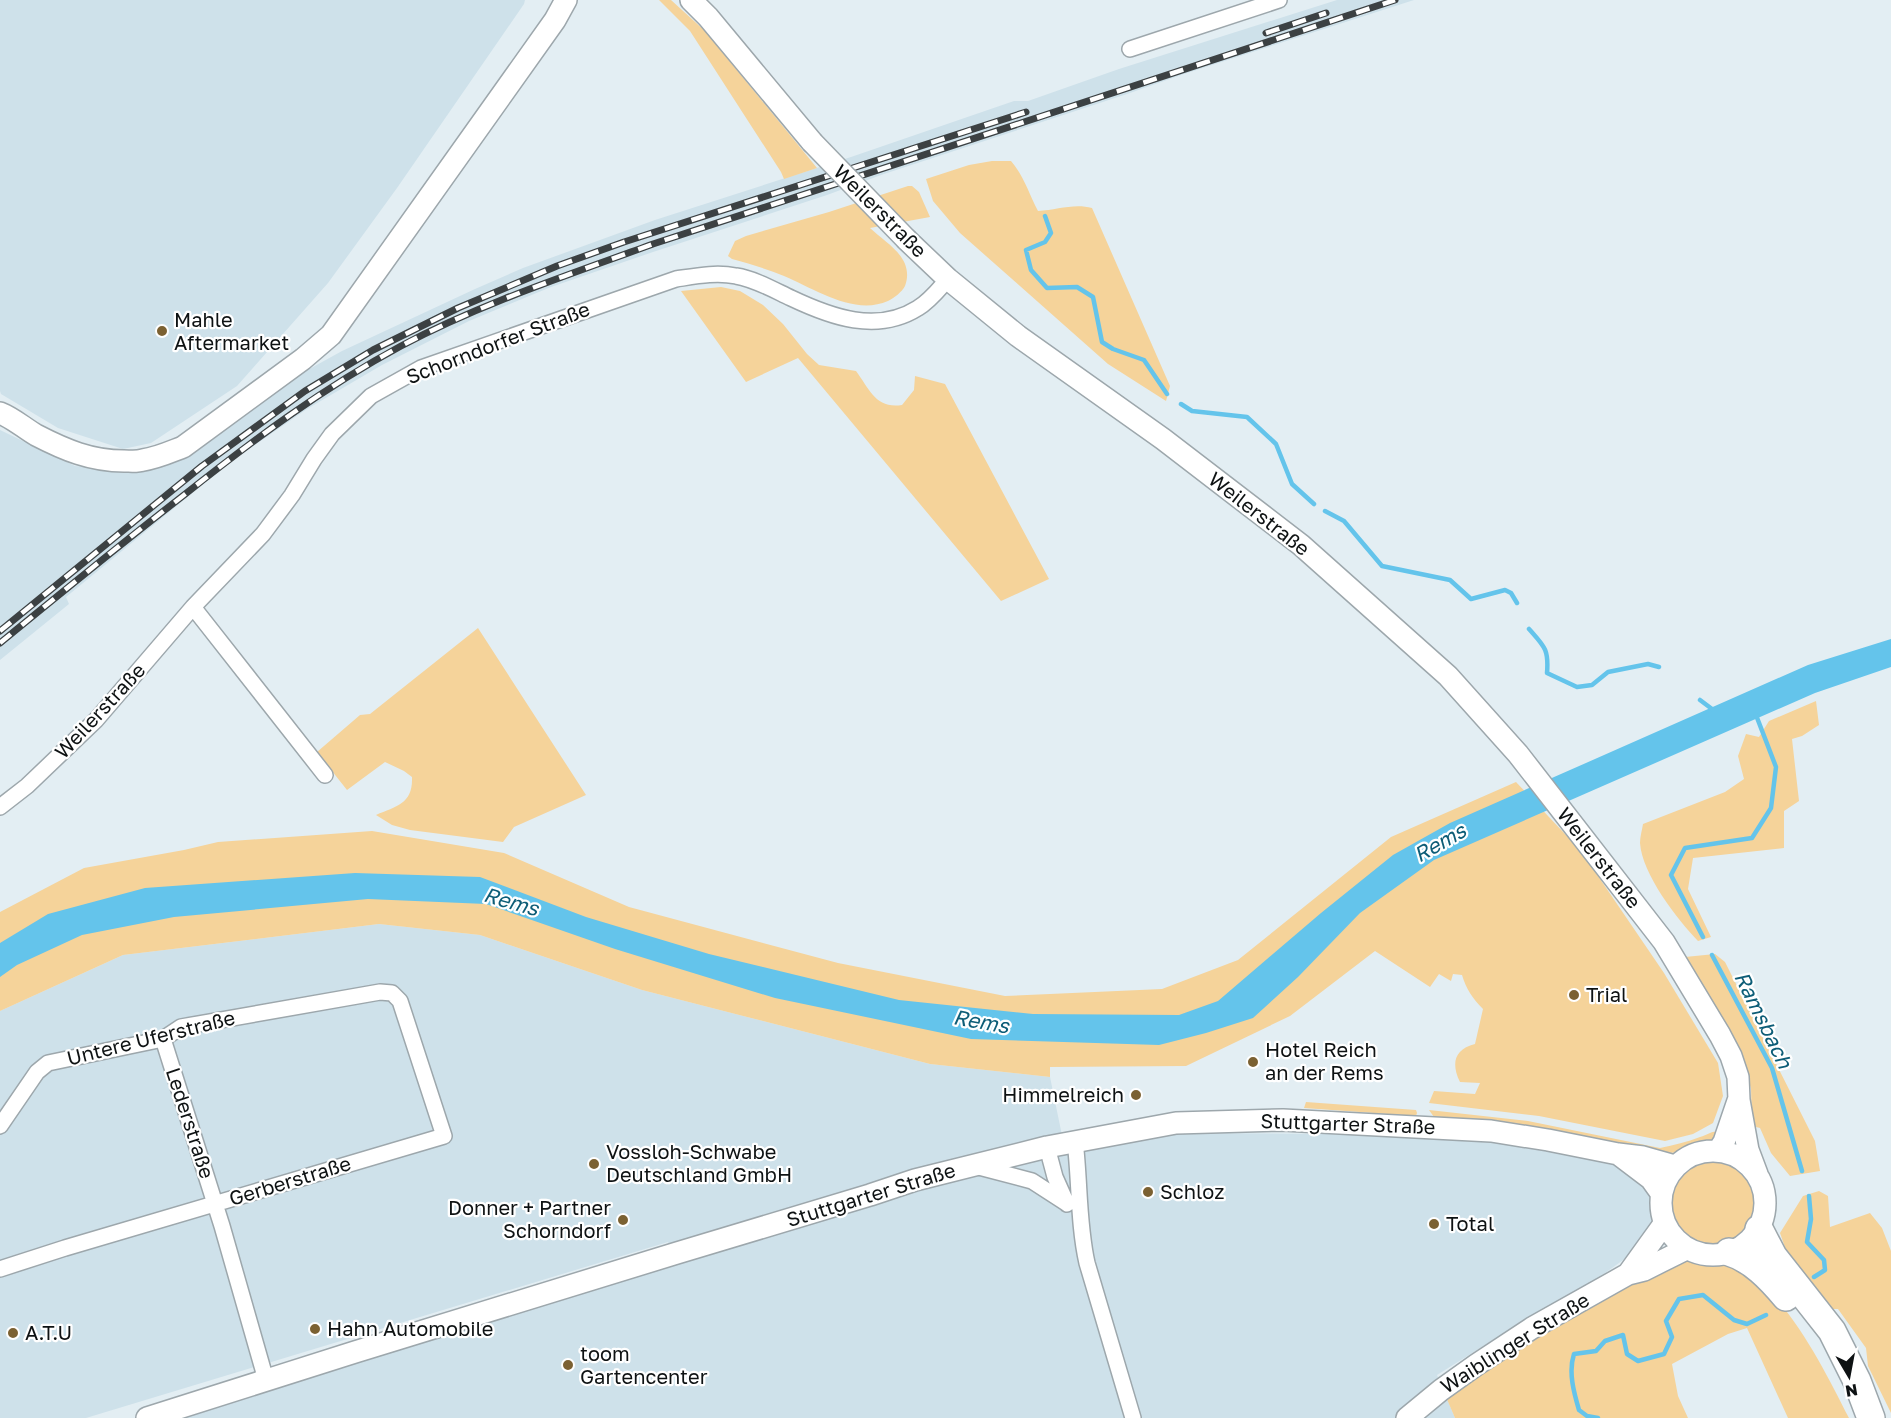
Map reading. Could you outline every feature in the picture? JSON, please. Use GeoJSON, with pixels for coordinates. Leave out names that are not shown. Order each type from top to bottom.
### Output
{"type":"FeatureCollection","features":[{"type":"Feature","properties":{"kind":"highway"},"geometry":{"type":"LineString","coordinates":[[1759,1229],[1773,1256],[1832,1330],[1857,1381],[1871,1418]]}},
{"type":"Feature","properties":{"kind":"highway"},"geometry":{"type":"LineString","coordinates":[[1729,1252],[1742,1256],[1780,1290],[1818,1340],[1854,1407],[1864,1418]]}},
{"type":"Feature","properties":{"kind":"street"},"geometry":{"type":"LineString","coordinates":[[0,413],[64,449],[87,457],[112,461],[140,461],[183,447],[303,359],[331,335],[555,20],[566,0]]}},
{"type":"Feature","properties":{"kind":"street","name":"Weilerstraße"},"geometry":{"type":"LineString","coordinates":[[691,0],[708,17],[812,142],[948,279],[1018,336],[1163,439],[1301,545],[1448,676],[1518,754],[1664,942],[1731,1056],[1738,1077],[1739,1101],[1748,1150],[1757,1174]]}},
{"type":"Feature","properties":{"kind":"street"},"geometry":{"type":"LineString","coordinates":[[1130,49],[1279,0]]}},
{"type":"Feature","properties":{"kind":"street","name":"Schorndorfer Straße"},"geometry":{"type":"LineString","coordinates":[[193,607],[263,534],[332,434],[371,396],[421,368],[676,279],[714,274],[738,276],[766,286],[830,316],[854,321],[880,321],[918,308],[948,279]]}},
{"type":"Feature","properties":{"kind":"street"},"geometry":{"type":"LineString","coordinates":[[193,607],[325,775]]}},
{"type":"Feature","properties":{"kind":"street","name":"Weilerstraße"},"geometry":{"type":"LineString","coordinates":[[0,807],[27,786],[96,720],[193,607]]}},
{"type":"Feature","properties":{"kind":"street","name":"Untere Uferstraße"},"geometry":{"type":"LineString","coordinates":[[0,1126],[37,1072],[48,1064],[164,1039],[181,1027],[380,992],[392,993],[400,1000]]}},
{"type":"Feature","properties":{"kind":"street","name":"Gerberstraße"},"geometry":{"type":"LineString","coordinates":[[0,1269],[444,1136],[400,1000]]}},
{"type":"Feature","properties":{"kind":"street","name":"Lederstraße"},"geometry":{"type":"LineString","coordinates":[[164,1039],[215,1203],[266,1380]]}},
{"type":"Feature","properties":{"kind":"street","name":"Weilerstraße"},"geometry":{"type":"LineString","coordinates":[[1718,1151],[1724,1142],[1739,1101]]}},
{"type":"Feature","properties":{"kind":"street","name":"Stuttgarter Straße"},"geometry":{"type":"LineString","coordinates":[[147,1418],[677,1252],[870,1196],[915,1180],[1047,1147],[1176,1123],[1283,1120],[1491,1131],[1643,1157],[1675,1166]]}},
{"type":"Feature","properties":{"kind":"street"},"geometry":{"type":"LineString","coordinates":[[1075,1141],[1082,1237],[1087,1263],[1133,1418]]}},
{"type":"Feature","properties":{"kind":"street"},"geometry":{"type":"LineString","coordinates":[[1047,1147],[1055,1177],[1082,1237]]}},
{"type":"Feature","properties":{"kind":"street"},"geometry":{"type":"LineString","coordinates":[[1718,1151],[1733,1155],[1757,1174],[1764,1189],[1766,1203],[1759,1229],[1748,1242],[1729,1252],[1706,1255],[1686,1249],[1672,1236],[1664,1224],[1660,1209],[1661,1193],[1666,1179],[1675,1166],[1688,1157],[1703,1152],[1718,1151]]}},
{"type":"Feature","properties":{"kind":"street","name":"Stuttgarter Straße"},"geometry":{"type":"LineString","coordinates":[[1618,1154],[1651,1179],[1661,1193]]}},
{"type":"Feature","properties":{"kind":"street"},"geometry":{"type":"LineString","coordinates":[[972,1165],[1032,1181],[1066,1203]]}},
{"type":"Feature","properties":{"kind":"street","name":"Waiblinger Straße"},"geometry":{"type":"LineString","coordinates":[[1628,1274],[1664,1224]]}},
{"type":"Feature","properties":{"kind":"street","name":"Waiblinger Straße"},"geometry":{"type":"LineString","coordinates":[[1407,1418],[1441,1390],[1513,1340],[1628,1274],[1644,1270],[1686,1249]]}},
{"type":"Feature","properties":{"kind":"shaded area"},"geometry":{"type":"Polygon","coordinates":[[[0,0],[525,0],[397,188],[328,283],[237,386],[151,443],[123,449],[58,428],[1,394],[0,391],[0,0]]]}},
{"type":"Feature","properties":{"kind":"shaded area"},"geometry":{"type":"Polygon","coordinates":[[[659,0],[671,0],[705,31],[817,168],[784,179],[690,31],[659,0]]]}},
{"type":"Feature","properties":{"kind":"shaded area"},"geometry":{"type":"Polygon","coordinates":[[[1337,0],[1414,0],[1184,74],[653,252],[551,287],[469,321],[382,365],[307,409],[230,462],[66,597],[69,604],[0,660],[0,430],[75,466],[126,471],[342,351],[523,268],[655,220],[851,157],[1014,101],[1028,101],[1119,69],[1337,0]]]}},
{"type":"Feature","properties":{"kind":"shaded area"},"geometry":{"type":"Polygon","coordinates":[[[992,161],[1011,161],[1023,179],[1038,211],[1072,206],[1092,208],[1170,386],[1166,401],[1108,364],[960,233],[933,201],[926,179],[969,165],[992,161]]]}},
{"type":"Feature","properties":{"kind":"shaded area"},"geometry":{"type":"Polygon","coordinates":[[[912,186],[919,192],[930,217],[870,228],[898,252],[906,267],[905,286],[898,295],[888,301],[875,305],[848,303],[822,294],[778,273],[728,256],[735,241],[746,236],[912,186]]]}},
{"type":"Feature","properties":{"kind":"shaded area"},"geometry":{"type":"Polygon","coordinates":[[[721,287],[740,291],[763,305],[819,365],[856,371],[874,397],[886,404],[902,405],[914,390],[915,376],[945,384],[1049,579],[1001,601],[798,358],[746,382],[681,291],[721,287]]]}},
{"type":"Feature","properties":{"kind":"shaded area"},"geometry":{"type":"Polygon","coordinates":[[[478,628],[586,795],[514,827],[503,842],[410,830],[392,825],[376,815],[407,799],[412,786],[412,777],[385,762],[347,790],[317,752],[360,715],[370,714],[478,628]]]}},
{"type":"Feature","properties":{"kind":"shaded area"},"geometry":{"type":"Polygon","coordinates":[[[1816,701],[1819,725],[1802,736],[1792,739],[1799,801],[1784,811],[1784,848],[1693,858],[1688,889],[1711,937],[1698,941],[1680,921],[1647,868],[1640,843],[1643,824],[1725,792],[1744,779],[1738,756],[1746,734],[1759,737],[1769,721],[1816,701]]]}},
{"type":"Feature","properties":{"kind":"shaded area"},"geometry":{"type":"Polygon","coordinates":[[[1516,782],[1581,851],[1664,973],[1718,1063],[1723,1096],[1713,1123],[1693,1134],[1665,1141],[1539,1116],[1429,1103],[1434,1091],[1475,1094],[1480,1083],[1460,1082],[1455,1063],[1459,1053],[1475,1044],[1483,1009],[1470,993],[1462,975],[1453,974],[1451,981],[1439,974],[1430,987],[1375,951],[1290,1016],[1186,1066],[1050,1067],[1050,1077],[930,1064],[642,990],[480,935],[379,924],[123,955],[0,1011],[0,912],[84,868],[218,842],[372,831],[504,853],[629,907],[838,963],[1005,996],[1162,989],[1238,960],[1391,837],[1516,782]]]}},
{"type":"Feature","properties":{"kind":"shaded area"},"geometry":{"type":"Polygon","coordinates":[[[379,924],[480,935],[642,990],[930,1064],[1050,1077],[1065,1150],[1184,1133],[1325,1134],[1505,1141],[1557,1150],[1612,1164],[1642,1181],[1652,1200],[1653,1225],[1641,1247],[1601,1276],[1437,1375],[1455,1418],[187,1418],[186,1416],[675,1265],[668,1242],[86,1418],[0,1418],[0,1011],[123,955],[379,924]]]}},
{"type":"Feature","properties":{"kind":"shaded area"},"geometry":{"type":"Polygon","coordinates":[[[1715,954],[1725,962],[1815,1141],[1820,1171],[1790,1176],[1771,1153],[1760,1128],[1752,1126],[1751,1089],[1742,1054],[1685,957],[1715,954]]]}},
{"type":"Feature","properties":{"kind":"shaded area"},"geometry":{"type":"Polygon","coordinates":[[[1306,1102],[1416,1110],[1417,1113],[1416,1116],[1304,1108],[1306,1102]]]}},
{"type":"Feature","properties":{"kind":"shaded area"},"geometry":{"type":"Polygon","coordinates":[[[1429,1110],[1528,1121],[1660,1148],[1719,1131],[1718,1136],[1698,1147],[1661,1153],[1475,1121],[1434,1117],[1429,1110]]]}},
{"type":"Feature","properties":{"kind":"shaded area"},"geometry":{"type":"Polygon","coordinates":[[[1712,1159],[1737,1166],[1749,1178],[1756,1203],[1749,1228],[1737,1240],[1712,1247],[1687,1240],[1675,1228],[1668,1203],[1675,1178],[1687,1166],[1712,1159]]]}},
{"type":"Feature","properties":{"kind":"shaded area"},"geometry":{"type":"Polygon","coordinates":[[[1819,1191],[1828,1196],[1830,1227],[1870,1213],[1882,1228],[1891,1251],[1891,1413],[1868,1366],[1866,1348],[1838,1309],[1830,1309],[1789,1259],[1780,1233],[1803,1196],[1819,1191]]]}},
{"type":"Feature","properties":{"kind":"shaded area"},"geometry":{"type":"Polygon","coordinates":[[[1677,1258],[1705,1263],[1722,1261],[1732,1263],[1751,1275],[1769,1291],[1801,1331],[1815,1353],[1849,1418],[1788,1418],[1747,1328],[1728,1334],[1672,1364],[1678,1396],[1688,1418],[1455,1418],[1446,1397],[1482,1368],[1677,1258]]]}},
{"type":"Feature","properties":{"kind":"water","name":"Rems"},"geometry":{"type":"Polygon","coordinates":[[[1891,639],[1891,667],[1815,693],[1434,860],[1360,913],[1298,977],[1253,1018],[1159,1045],[971,1039],[775,998],[615,949],[486,904],[368,899],[174,917],[82,935],[17,965],[0,977],[0,943],[48,914],[145,888],[355,873],[480,877],[586,917],[709,954],[899,1000],[1033,1014],[1179,1015],[1218,1001],[1393,855],[1450,823],[1808,665],[1891,639]]]}},
{"type":"Feature","properties":{"kind":"waterway"},"geometry":{"type":"LineString","coordinates":[[1045,216],[1051,233],[1045,242],[1026,250],[1031,270],[1047,288],[1077,287],[1093,297],[1102,342],[1113,349],[1144,360],[1167,394]]}},
{"type":"Feature","properties":{"kind":"waterway"},"geometry":{"type":"LineString","coordinates":[[1181,404],[1192,411],[1247,417],[1276,444],[1292,484],[1314,504]]}},
{"type":"Feature","properties":{"kind":"waterway"},"geometry":{"type":"LineString","coordinates":[[1325,511],[1344,521],[1382,566],[1450,580],[1471,599],[1505,590],[1511,593],[1517,603]]}},
{"type":"Feature","properties":{"kind":"waterway"},"geometry":{"type":"LineString","coordinates":[[1529,629],[1544,648],[1547,673],[1577,687],[1592,685],[1608,672],[1648,664],[1659,667]]}},
{"type":"Feature","properties":{"kind":"waterway"},"geometry":{"type":"LineString","coordinates":[[1700,700],[1712,709]]}},
{"type":"Feature","properties":{"kind":"waterway","name":"Ramsbach"},"geometry":{"type":"LineString","coordinates":[[1703,937],[1671,875],[1685,848],[1752,838],[1771,808],[1776,767],[1756,715]]}},
{"type":"Feature","properties":{"kind":"waterway","name":"Ramsbach"},"geometry":{"type":"LineString","coordinates":[[1712,955],[1772,1068],[1802,1171]]}},
{"type":"Feature","properties":{"kind":"waterway","name":"Ramsbach"},"geometry":{"type":"LineString","coordinates":[[1809,1196],[1811,1219],[1807,1242],[1824,1260],[1825,1270],[1814,1277]]}},
{"type":"Feature","properties":{"kind":"waterway","name":"Ramsbach"},"geometry":{"type":"LineString","coordinates":[[1598,1418],[1587,1416],[1579,1410],[1572,1375],[1574,1354],[1596,1351],[1605,1341],[1623,1335],[1627,1354],[1638,1361],[1664,1354],[1672,1337],[1666,1321],[1679,1299],[1703,1295],[1734,1320],[1747,1324],[1766,1315]]}},
{"type":"Feature","properties":{"kind":"railway"},"geometry":{"type":"LineString","coordinates":[[0,643],[138,531],[262,435],[344,379],[431,331],[525,291],[653,244],[1395,0]]}},
{"type":"Feature","properties":{"kind":"railway"},"geometry":{"type":"LineString","coordinates":[[1266,33],[1326,13]]}},
{"type":"Feature","properties":{"kind":"railway"},"geometry":{"type":"LineString","coordinates":[[0,631],[202,466],[305,391],[373,350],[458,308],[557,266],[624,242],[1026,112]]}},
{"type":"Feature","properties":{"kind":"place","name":"Mahle Aftermarket"},"geometry":{"type":"Point","coordinates":[162,331]}},
{"type":"Feature","properties":{"kind":"place","name":"Trial"},"geometry":{"type":"Point","coordinates":[1574,995]}},
{"type":"Feature","properties":{"kind":"place","name":"Hotel Reich an der Rems"},"geometry":{"type":"Point","coordinates":[1253,1062]}},
{"type":"Feature","properties":{"kind":"place","name":"Himmelreich"},"geometry":{"type":"Point","coordinates":[1136,1095]}},
{"type":"Feature","properties":{"kind":"place","name":"Vossloh-Schwabe Deutschland GmbH"},"geometry":{"type":"Point","coordinates":[594,1164]}},
{"type":"Feature","properties":{"kind":"place","name":"Schloz"},"geometry":{"type":"Point","coordinates":[1148,1192]}},
{"type":"Feature","properties":{"kind":"place","name":"Donner + Partner Schorndorf"},"geometry":{"type":"Point","coordinates":[623,1220]}},
{"type":"Feature","properties":{"kind":"place","name":"Total"},"geometry":{"type":"Point","coordinates":[1434,1224]}},
{"type":"Feature","properties":{"kind":"place","name":"Hahn Automobile"},"geometry":{"type":"Point","coordinates":[315,1329]}},
{"type":"Feature","properties":{"kind":"place","name":"A.T.U"},"geometry":{"type":"Point","coordinates":[13,1333]}},
{"type":"Feature","properties":{"kind":"place","name":"toom Gartencenter"},"geometry":{"type":"Point","coordinates":[568,1365]}}]}
